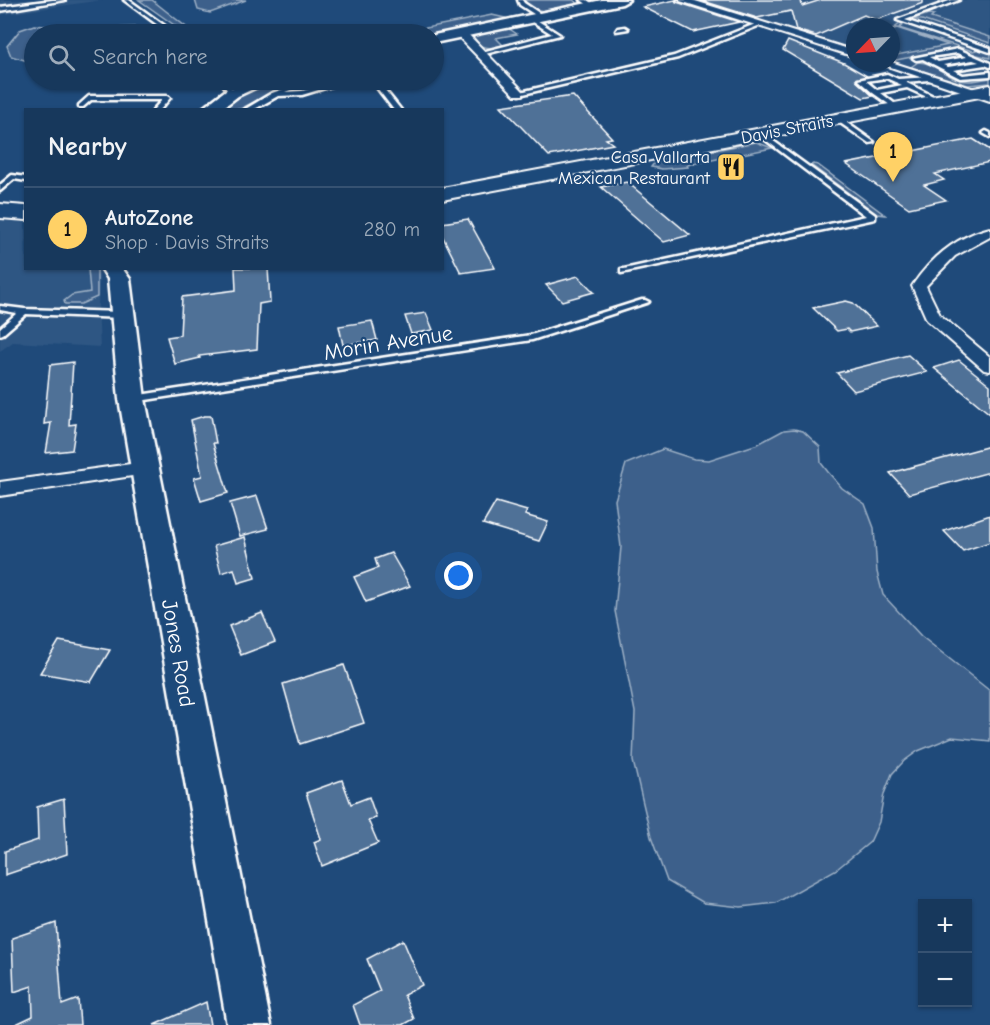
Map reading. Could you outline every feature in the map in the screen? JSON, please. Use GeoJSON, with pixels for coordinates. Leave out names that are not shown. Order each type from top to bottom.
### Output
{"type":"FeatureCollection","features":[{"type":"Feature","properties":{"kind":"main road"},"geometry":{"type":"LineString","coordinates":[[444,37],[537,18],[588,3],[621,0]]}},
{"type":"Feature","properties":{"kind":"main road"},"geometry":{"type":"LineString","coordinates":[[210,108],[225,90]]}},
{"type":"Feature","properties":{"kind":"main road","name":"Davis Straits"},"geometry":{"type":"LineString","coordinates":[[444,194],[938,100],[985,94]]}},
{"type":"Feature","properties":{"kind":"main road"},"geometry":{"type":"LineString","coordinates":[[0,211],[24,213]]}},
{"type":"Feature","properties":{"kind":"main road","name":"Jones Road"},"geometry":{"type":"LineString","coordinates":[[118,272],[132,399],[249,1025]]}},
{"type":"Feature","properties":{"kind":"street"},"geometry":{"type":"LineString","coordinates":[[682,0],[846,51]]}},
{"type":"Feature","properties":{"kind":"street"},"geometry":{"type":"LineString","coordinates":[[461,33],[519,93]]}},
{"type":"Feature","properties":{"kind":"street"},"geometry":{"type":"LineString","coordinates":[[900,68],[985,94]]}},
{"type":"Feature","properties":{"kind":"street"},"geometry":{"type":"LineString","coordinates":[[990,232],[955,249],[936,264],[918,286],[933,317],[990,366]]}},
{"type":"Feature","properties":{"kind":"street"},"geometry":{"type":"LineString","coordinates":[[0,489],[145,468]]}},
{"type":"Feature","properties":{"kind":"lane"},"geometry":{"type":"LineString","coordinates":[[0,9],[63,0]]}},
{"type":"Feature","properties":{"kind":"lane"},"geometry":{"type":"LineString","coordinates":[[126,0],[159,24]]}},
{"type":"Feature","properties":{"kind":"lane"},"geometry":{"type":"LineString","coordinates":[[481,52],[557,35],[520,0]]}},
{"type":"Feature","properties":{"kind":"lane"},"geometry":{"type":"LineString","coordinates":[[957,0],[900,20],[990,50]]}},
{"type":"Feature","properties":{"kind":"lane"},"geometry":{"type":"LineString","coordinates":[[519,93],[676,57],[760,24]]}},
{"type":"Feature","properties":{"kind":"lane"},"geometry":{"type":"LineString","coordinates":[[618,30],[626,29]]}},
{"type":"Feature","properties":{"kind":"lane"},"geometry":{"type":"LineString","coordinates":[[916,58],[955,51],[971,56],[987,65]]}},
{"type":"Feature","properties":{"kind":"lane"},"geometry":{"type":"LineString","coordinates":[[940,65],[971,56]]}},
{"type":"Feature","properties":{"kind":"lane"},"geometry":{"type":"LineString","coordinates":[[924,57],[967,78],[990,74]]}},
{"type":"Feature","properties":{"kind":"lane"},"geometry":{"type":"LineString","coordinates":[[940,65],[987,65]]}},
{"type":"Feature","properties":{"kind":"lane"},"geometry":{"type":"LineString","coordinates":[[956,74],[987,65]]}},
{"type":"Feature","properties":{"kind":"lane"},"geometry":{"type":"LineString","coordinates":[[897,108],[868,86],[929,78]]}},
{"type":"Feature","properties":{"kind":"lane"},"geometry":{"type":"LineString","coordinates":[[898,81],[938,100]]}},
{"type":"Feature","properties":{"kind":"lane"},"geometry":{"type":"LineString","coordinates":[[875,92],[908,86]]}},
{"type":"Feature","properties":{"kind":"lane"},"geometry":{"type":"LineString","coordinates":[[250,108],[285,90]]}},
{"type":"Feature","properties":{"kind":"lane"},"geometry":{"type":"LineString","coordinates":[[286,93],[297,90]]}},
{"type":"Feature","properties":{"kind":"lane"},"geometry":{"type":"LineString","coordinates":[[274,94],[302,93],[313,90]]}},
{"type":"Feature","properties":{"kind":"lane"},"geometry":{"type":"LineString","coordinates":[[382,90],[396,108]]}},
{"type":"Feature","properties":{"kind":"lane"},"geometry":{"type":"LineString","coordinates":[[81,106],[89,98],[167,98],[158,108]]}},
{"type":"Feature","properties":{"kind":"lane"},"geometry":{"type":"LineString","coordinates":[[838,120],[871,142]]}},
{"type":"Feature","properties":{"kind":"lane"},"geometry":{"type":"LineString","coordinates":[[624,271],[872,217],[761,134]]}},
{"type":"Feature","properties":{"kind":"lane"},"geometry":{"type":"LineString","coordinates":[[0,189],[12,177],[24,179]]}},
{"type":"Feature","properties":{"kind":"lane","name":"Morin Avenue"},"geometry":{"type":"LineString","coordinates":[[132,399],[532,338],[645,303]]}},
{"type":"Feature","properties":{"kind":"lane"},"geometry":{"type":"LineString","coordinates":[[0,308],[122,315]]}},
{"type":"Feature","properties":{"kind":"lane"},"geometry":{"type":"LineString","coordinates":[[0,332],[24,311]]}},
{"type":"Feature","properties":{"kind":"shaded area"},"geometry":{"type":"Polygon","coordinates":[[[0,0],[102,0],[0,15],[0,0]]]}},
{"type":"Feature","properties":{"kind":"shaded area"},"geometry":{"type":"Polygon","coordinates":[[[139,0],[152,0],[182,24],[173,24],[139,0]]]}},
{"type":"Feature","properties":{"kind":"shaded area"},"geometry":{"type":"Polygon","coordinates":[[[195,0],[246,0],[210,13],[198,10],[195,0]]]}},
{"type":"Feature","properties":{"kind":"shaded area"},"geometry":{"type":"Polygon","coordinates":[[[526,0],[573,0],[580,5],[545,11],[531,7],[525,3],[526,0]]]}},
{"type":"Feature","properties":{"kind":"shaded area"},"geometry":{"type":"Polygon","coordinates":[[[696,0],[990,0],[990,81],[969,83],[900,63],[900,18],[846,18],[846,46],[696,0]]]}},
{"type":"Feature","properties":{"kind":"shaded area"},"geometry":{"type":"Polygon","coordinates":[[[928,14],[934,15],[931,18],[990,37],[990,43],[922,20],[912,20],[928,14]]]}},
{"type":"Feature","properties":{"kind":"shaded area"},"geometry":{"type":"Polygon","coordinates":[[[492,15],[505,18],[500,23],[444,34],[444,24],[492,15]]]}},
{"type":"Feature","properties":{"kind":"shaded area"},"geometry":{"type":"Polygon","coordinates":[[[508,28],[517,34],[496,38],[503,45],[490,48],[480,46],[473,36],[508,28]]]}},
{"type":"Feature","properties":{"kind":"shaded area"},"geometry":{"type":"Polygon","coordinates":[[[900,28],[973,51],[979,49],[990,53],[990,58],[952,49],[900,59],[900,54],[948,45],[900,28]]]}},
{"type":"Feature","properties":{"kind":"shaded area"},"geometry":{"type":"Polygon","coordinates":[[[24,29],[24,60],[11,56],[7,46],[20,30],[24,29]]]}},
{"type":"Feature","properties":{"kind":"shaded area"},"geometry":{"type":"Polygon","coordinates":[[[918,62],[929,64],[957,79],[969,81],[990,78],[990,83],[968,85],[911,67],[918,62]]]}},
{"type":"Feature","properties":{"kind":"shaded area"},"geometry":{"type":"Polygon","coordinates":[[[253,90],[277,90],[242,108],[224,108],[253,90]]]}},
{"type":"Feature","properties":{"kind":"shaded area"},"geometry":{"type":"Polygon","coordinates":[[[756,142],[772,148],[687,165],[688,167],[662,169],[651,167],[655,162],[756,142]]]}},
{"type":"Feature","properties":{"kind":"shaded area"},"geometry":{"type":"Polygon","coordinates":[[[811,165],[818,165],[885,215],[877,214],[811,165]]]}},
{"type":"Feature","properties":{"kind":"shaded area"},"geometry":{"type":"Polygon","coordinates":[[[0,220],[24,223],[24,270],[100,270],[98,305],[100,347],[13,342],[0,351],[0,220]]]}},
{"type":"Feature","properties":{"kind":"shaded area"},"geometry":{"type":"Polygon","coordinates":[[[88,270],[97,270],[97,297],[81,304],[65,304],[64,301],[72,295],[90,292],[88,270]]]}},
{"type":"Feature","properties":{"kind":"shaded area"},"geometry":{"type":"Polygon","coordinates":[[[784,430],[803,431],[820,447],[821,463],[828,472],[842,488],[865,504],[874,528],[877,572],[883,595],[921,636],[990,691],[990,741],[952,737],[918,751],[904,761],[892,774],[884,794],[879,822],[870,842],[837,869],[776,903],[741,907],[704,903],[667,881],[651,837],[633,761],[635,712],[615,611],[621,547],[615,500],[626,464],[663,449],[694,459],[709,460],[758,444],[784,430]]]}},
{"type":"Feature","properties":{"kind":"building"},"geometry":{"type":"Polygon","coordinates":[[[675,0],[739,22],[693,32],[643,7],[675,0]]]}},
{"type":"Feature","properties":{"kind":"building"},"geometry":{"type":"Polygon","coordinates":[[[700,0],[801,0],[802,6],[821,0],[923,0],[923,3],[882,18],[864,15],[857,18],[846,18],[846,23],[816,36],[796,30],[791,11],[757,18],[700,0]]]}},
{"type":"Feature","properties":{"kind":"building"},"geometry":{"type":"Polygon","coordinates":[[[788,41],[844,63],[846,72],[860,72],[867,76],[856,80],[873,96],[863,98],[783,50],[788,41]]]}},
{"type":"Feature","properties":{"kind":"building"},"geometry":{"type":"Polygon","coordinates":[[[573,96],[612,138],[606,139],[613,144],[549,156],[501,106],[573,96]]]}},
{"type":"Feature","properties":{"kind":"building"},"geometry":{"type":"Polygon","coordinates":[[[973,139],[990,150],[990,162],[935,174],[944,180],[924,185],[946,200],[909,208],[846,164],[973,139]]]}},
{"type":"Feature","properties":{"kind":"building"},"geometry":{"type":"Polygon","coordinates":[[[627,182],[690,235],[664,242],[601,187],[627,182]]]}},
{"type":"Feature","properties":{"kind":"building"},"geometry":{"type":"Polygon","coordinates":[[[468,219],[495,268],[461,273],[444,239],[444,223],[468,219]]]}},
{"type":"Feature","properties":{"kind":"building"},"geometry":{"type":"Polygon","coordinates":[[[235,270],[268,270],[270,302],[259,304],[257,349],[199,356],[200,358],[175,364],[167,337],[180,335],[182,297],[236,290],[235,270]]]}},
{"type":"Feature","properties":{"kind":"building"},"geometry":{"type":"Polygon","coordinates":[[[578,276],[594,292],[562,301],[546,285],[578,276]]]}},
{"type":"Feature","properties":{"kind":"building"},"geometry":{"type":"Polygon","coordinates":[[[846,301],[853,303],[877,326],[850,332],[847,329],[837,331],[813,308],[846,301]]]}},
{"type":"Feature","properties":{"kind":"building"},"geometry":{"type":"Polygon","coordinates":[[[426,313],[433,330],[411,334],[405,316],[426,313]]]}},
{"type":"Feature","properties":{"kind":"building"},"geometry":{"type":"Polygon","coordinates":[[[372,321],[377,340],[343,345],[339,326],[372,321]]]}},
{"type":"Feature","properties":{"kind":"building"},"geometry":{"type":"Polygon","coordinates":[[[908,355],[927,372],[854,391],[837,373],[908,355]]]}},
{"type":"Feature","properties":{"kind":"building"},"geometry":{"type":"Polygon","coordinates":[[[959,360],[990,385],[990,414],[934,368],[959,360]]]}},
{"type":"Feature","properties":{"kind":"building"},"geometry":{"type":"Polygon","coordinates":[[[73,362],[69,425],[76,424],[72,450],[46,453],[51,423],[44,424],[50,365],[73,362]]]}},
{"type":"Feature","properties":{"kind":"building"},"geometry":{"type":"Polygon","coordinates":[[[211,416],[216,443],[213,443],[228,493],[201,501],[194,478],[202,476],[191,420],[211,416]]]}},
{"type":"Feature","properties":{"kind":"building"},"geometry":{"type":"Polygon","coordinates":[[[990,446],[990,472],[909,494],[890,473],[990,446]]]}},
{"type":"Feature","properties":{"kind":"building"},"geometry":{"type":"Polygon","coordinates":[[[257,496],[268,529],[240,536],[230,503],[257,496]]]}},
{"type":"Feature","properties":{"kind":"building"},"geometry":{"type":"Polygon","coordinates":[[[496,502],[527,511],[525,515],[548,522],[539,541],[483,524],[496,502]]]}},
{"type":"Feature","properties":{"kind":"building"},"geometry":{"type":"Polygon","coordinates":[[[990,515],[990,542],[963,551],[944,531],[990,515]]]}},
{"type":"Feature","properties":{"kind":"building"},"geometry":{"type":"Polygon","coordinates":[[[245,537],[255,578],[238,583],[234,569],[221,573],[214,546],[245,537]]]}},
{"type":"Feature","properties":{"kind":"building"},"geometry":{"type":"Polygon","coordinates":[[[391,553],[410,586],[366,602],[354,577],[378,568],[375,559],[391,553]]]}},
{"type":"Feature","properties":{"kind":"building"},"geometry":{"type":"Polygon","coordinates":[[[262,613],[275,642],[241,655],[229,626],[262,613]]]}},
{"type":"Feature","properties":{"kind":"building"},"geometry":{"type":"Polygon","coordinates":[[[59,641],[110,650],[91,682],[40,673],[59,641]]]}},
{"type":"Feature","properties":{"kind":"building"},"geometry":{"type":"Polygon","coordinates":[[[344,665],[364,723],[300,744],[283,684],[344,665]]]}},
{"type":"Feature","properties":{"kind":"building"},"geometry":{"type":"Polygon","coordinates":[[[342,780],[351,804],[369,797],[376,817],[368,820],[378,843],[322,866],[314,842],[321,839],[306,793],[342,780]]]}},
{"type":"Feature","properties":{"kind":"building"},"geometry":{"type":"Polygon","coordinates":[[[64,799],[67,854],[5,875],[5,851],[38,840],[37,807],[64,799]]]}},
{"type":"Feature","properties":{"kind":"building"},"geometry":{"type":"Polygon","coordinates":[[[56,923],[62,1005],[78,999],[80,1025],[14,1025],[33,1016],[32,986],[14,992],[12,938],[56,923]]]}},
{"type":"Feature","properties":{"kind":"building"},"geometry":{"type":"Polygon","coordinates":[[[403,940],[422,985],[404,995],[414,1019],[403,1025],[360,1025],[353,1005],[380,991],[367,959],[403,940]]]}},
{"type":"Feature","properties":{"kind":"building"},"geometry":{"type":"Polygon","coordinates":[[[206,1002],[210,1025],[154,1025],[206,1002]]]}},
{"type":"Feature","properties":{"kind":"place","name":"Casa Vallarta Mexican Restaurant"},"geometry":{"type":"Point","coordinates":[731,167]}},
{"type":"Feature","properties":{"kind":"place","name":"AutoZone"},"geometry":{"type":"Point","coordinates":[893,182]}}]}
